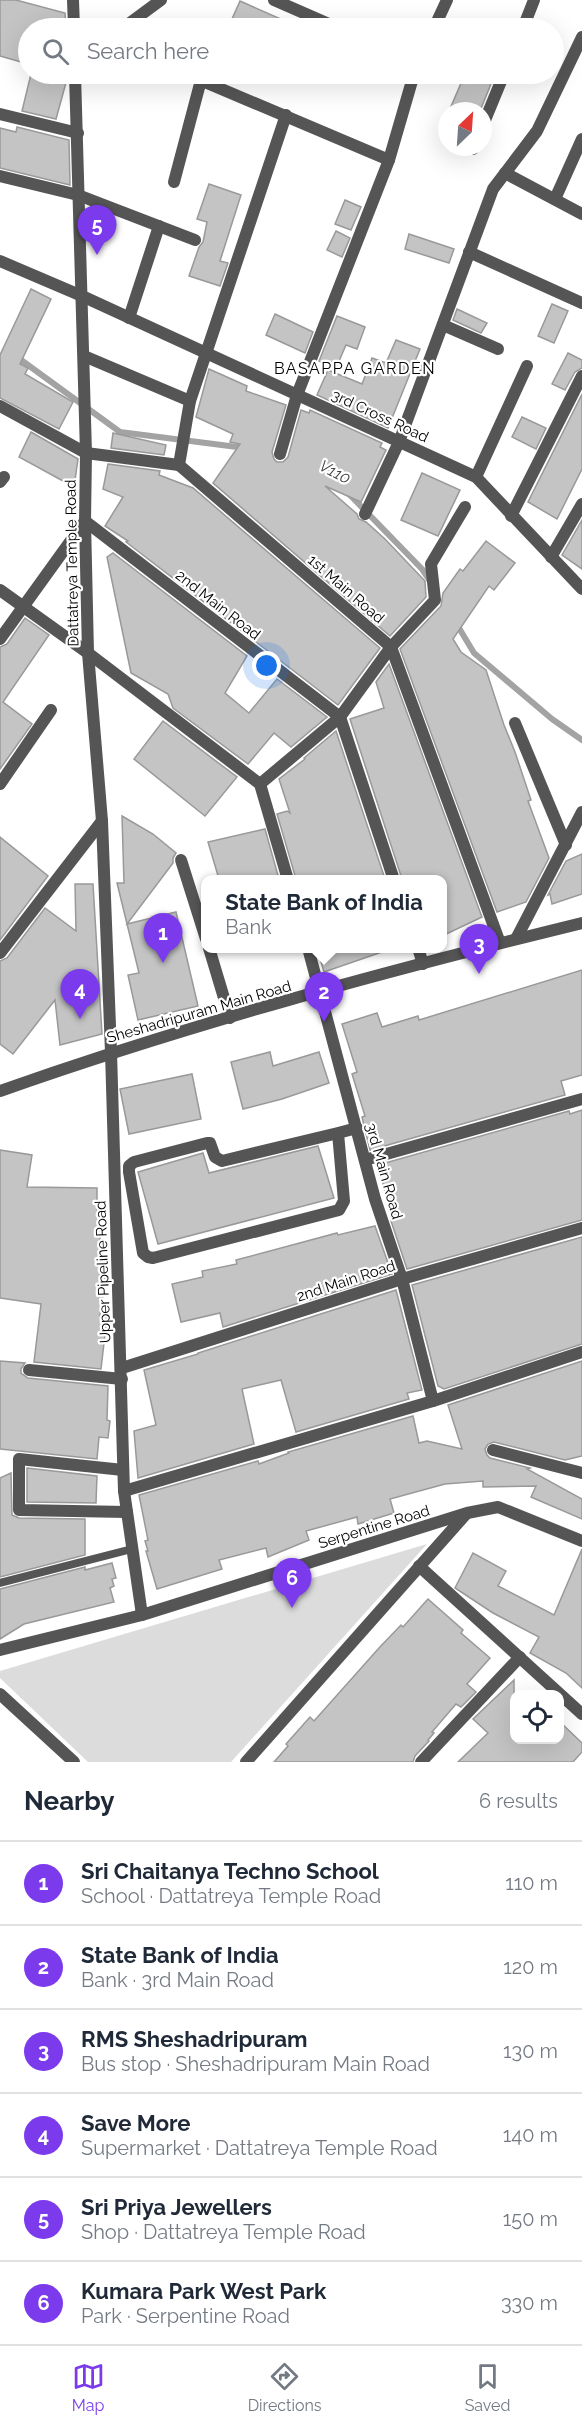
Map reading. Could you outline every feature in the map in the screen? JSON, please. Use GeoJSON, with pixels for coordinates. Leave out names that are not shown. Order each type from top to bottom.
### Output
{"type":"FeatureCollection","features":[{"type":"Feature","properties":{"kind":"street"},"geometry":{"type":"LineString","coordinates":[[73,0],[75,18]]}},
{"type":"Feature","properties":{"kind":"street"},"geometry":{"type":"LineString","coordinates":[[137,18],[161,0]]}},
{"type":"Feature","properties":{"kind":"street"},"geometry":{"type":"LineString","coordinates":[[274,0],[315,18]]}},
{"type":"Feature","properties":{"kind":"street"},"geometry":{"type":"LineString","coordinates":[[439,18],[447,0]]}},
{"type":"Feature","properties":{"kind":"street"},"geometry":{"type":"LineString","coordinates":[[527,18],[534,0]]}},
{"type":"Feature","properties":{"kind":"street"},"geometry":{"type":"LineString","coordinates":[[564,75],[582,37]]}},
{"type":"Feature","properties":{"kind":"street","name":"Dattatreya Temple Road"},"geometry":{"type":"LineString","coordinates":[[76,84],[85,396],[88,653],[102,821],[111,1052]]}},
{"type":"Feature","properties":{"kind":"street"},"geometry":{"type":"LineString","coordinates":[[174,182],[200,84]]}},
{"type":"Feature","properties":{"kind":"street"},"geometry":{"type":"LineString","coordinates":[[211,84],[389,160]]}},
{"type":"Feature","properties":{"kind":"street"},"geometry":{"type":"LineString","coordinates":[[280,454],[297,395],[389,160],[411,84]]}},
{"type":"Feature","properties":{"kind":"street"},"geometry":{"type":"LineString","coordinates":[[492,103],[500,84]]}},
{"type":"Feature","properties":{"kind":"street"},"geometry":{"type":"LineString","coordinates":[[365,514],[399,442],[493,189],[537,131],[560,84]]}},
{"type":"Feature","properties":{"kind":"street"},"geometry":{"type":"LineString","coordinates":[[0,114],[78,133]]}},
{"type":"Feature","properties":{"kind":"street"},"geometry":{"type":"LineString","coordinates":[[0,406],[86,453],[179,465],[190,401],[286,115]]}},
{"type":"Feature","properties":{"kind":"street"},"geometry":{"type":"LineString","coordinates":[[555,199],[582,139]]}},
{"type":"Feature","properties":{"kind":"street"},"geometry":{"type":"LineString","coordinates":[[505,173],[582,214]]}},
{"type":"Feature","properties":{"kind":"street"},"geometry":{"type":"LineString","coordinates":[[0,177],[78,195],[195,240]]}},
{"type":"Feature","properties":{"kind":"street"},"geometry":{"type":"LineString","coordinates":[[129,318],[159,226]]}},
{"type":"Feature","properties":{"kind":"street"},"geometry":{"type":"LineString","coordinates":[[469,252],[582,303]]}},
{"type":"Feature","properties":{"kind":"street","name":"3rd Cross Road"},"geometry":{"type":"LineString","coordinates":[[0,261],[82,296],[476,477],[582,589]]}},
{"type":"Feature","properties":{"kind":"street"},"geometry":{"type":"LineString","coordinates":[[443,325],[498,349]]}},
{"type":"Feature","properties":{"kind":"street"},"geometry":{"type":"LineString","coordinates":[[84,356],[190,401]]}},
{"type":"Feature","properties":{"kind":"street"},"geometry":{"type":"LineString","coordinates":[[476,477],[527,366]]}},
{"type":"Feature","properties":{"kind":"street"},"geometry":{"type":"LineString","coordinates":[[511,516],[582,376]]}},
{"type":"Feature","properties":{"kind":"street","name":"1st Main Road"},"geometry":{"type":"LineString","coordinates":[[179,465],[391,647],[500,943]]}},
{"type":"Feature","properties":{"kind":"street"},"geometry":{"type":"LineString","coordinates":[[551,557],[582,504]]}},
{"type":"Feature","properties":{"kind":"street"},"geometry":{"type":"LineString","coordinates":[[260,784],[340,717],[391,647],[435,600],[431,564],[465,507]]}},
{"type":"Feature","properties":{"kind":"street"},"geometry":{"type":"LineString","coordinates":[[0,639],[85,521]]}},
{"type":"Feature","properties":{"kind":"street","name":"2nd Main Road"},"geometry":{"type":"LineString","coordinates":[[85,521],[340,717]]}},
{"type":"Feature","properties":{"kind":"street"},"geometry":{"type":"LineString","coordinates":[[0,590],[88,653],[260,784],[287,875]]}},
{"type":"Feature","properties":{"kind":"street"},"geometry":{"type":"LineString","coordinates":[[0,784],[51,710]]}},
{"type":"Feature","properties":{"kind":"street"},"geometry":{"type":"LineString","coordinates":[[340,717],[393,875]]}},
{"type":"Feature","properties":{"kind":"street"},"geometry":{"type":"LineString","coordinates":[[515,723],[566,845]]}},
{"type":"Feature","properties":{"kind":"street"},"geometry":{"type":"LineString","coordinates":[[516,939],[582,812]]}},
{"type":"Feature","properties":{"kind":"street"},"geometry":{"type":"LineString","coordinates":[[0,953],[102,821]]}},
{"type":"Feature","properties":{"kind":"street"},"geometry":{"type":"LineString","coordinates":[[181,860],[201,923]]}},
{"type":"Feature","properties":{"kind":"street","name":"Sheshadripuram Main Road"},"geometry":{"type":"LineString","coordinates":[[0,1091],[111,1052],[423,964],[582,923]]}},
{"type":"Feature","properties":{"kind":"street"},"geometry":{"type":"LineString","coordinates":[[210,953],[230,1018]]}},
{"type":"Feature","properties":{"kind":"street","name":"3rd Main Road"},"geometry":{"type":"LineString","coordinates":[[309,953],[375,1198],[402,1279],[433,1401]]}},
{"type":"Feature","properties":{"kind":"street"},"geometry":{"type":"LineString","coordinates":[[420,953],[423,964]]}},
{"type":"Feature","properties":{"kind":"street","name":"Upper Pipeline Road"},"geometry":{"type":"LineString","coordinates":[[111,1052],[124,1491],[142,1615]]}},
{"type":"Feature","properties":{"kind":"street"},"geometry":{"type":"LineString","coordinates":[[365,1160],[582,1099]]}},
{"type":"Feature","properties":{"kind":"street"},"geometry":{"type":"LineString","coordinates":[[338,1133],[344,1201],[339,1210],[153,1257],[148,1257],[143,1253],[129,1172],[129,1166],[134,1162],[207,1143],[210,1143],[215,1156],[222,1161],[357,1128]]}},
{"type":"Feature","properties":{"kind":"street","name":"2nd Main Road"},"geometry":{"type":"LineString","coordinates":[[122,1373],[402,1279],[582,1228]]}},
{"type":"Feature","properties":{"kind":"street"},"geometry":{"type":"LineString","coordinates":[[124,1491],[433,1401],[582,1352]]}},
{"type":"Feature","properties":{"kind":"street"},"geometry":{"type":"LineString","coordinates":[[29,1370],[122,1373]]}},
{"type":"Feature","properties":{"kind":"street"},"geometry":{"type":"LineString","coordinates":[[493,1450],[582,1473]]}},
{"type":"Feature","properties":{"kind":"street"},"geometry":{"type":"LineString","coordinates":[[123,1470],[18,1459],[19,1510],[127,1512]]}},
{"type":"Feature","properties":{"kind":"street","name":"Serpentine Road"},"geometry":{"type":"LineString","coordinates":[[0,1650],[142,1615],[467,1513],[498,1507],[582,1541]]}},
{"type":"Feature","properties":{"kind":"street"},"geometry":{"type":"LineString","coordinates":[[246,1762],[467,1513]]}},
{"type":"Feature","properties":{"kind":"street"},"geometry":{"type":"LineString","coordinates":[[419,1566],[582,1714]]}},
{"type":"Feature","properties":{"kind":"street"},"geometry":{"type":"LineString","coordinates":[[421,1762],[520,1658]]}},
{"type":"Feature","properties":{"kind":"street"},"geometry":{"type":"LineString","coordinates":[[0,1694],[74,1762]]}},
{"type":"Feature","properties":{"kind":"lane"},"geometry":{"type":"LineString","coordinates":[[0,1583],[132,1549]]}},
{"type":"Feature","properties":{"kind":"shaded area"},"geometry":{"type":"Polygon","coordinates":[[[427,1544],[231,1762],[88,1762],[0,1678],[0,1671],[427,1544]]]}},
{"type":"Feature","properties":{"kind":"building"},"geometry":{"type":"Polygon","coordinates":[[[0,0],[16,0],[65,13],[65,18],[18,18],[18,61],[0,56],[0,0]]]}},
{"type":"Feature","properties":{"kind":"building"},"geometry":{"type":"Polygon","coordinates":[[[240,1],[278,18],[232,18],[240,1]]]}},
{"type":"Feature","properties":{"kind":"building"},"geometry":{"type":"Polygon","coordinates":[[[29,84],[66,84],[56,119],[22,111],[29,84]]]}},
{"type":"Feature","properties":{"kind":"building"},"geometry":{"type":"Polygon","coordinates":[[[461,84],[491,84],[484,102],[453,102],[461,84]]]}},
{"type":"Feature","properties":{"kind":"building"},"geometry":{"type":"Polygon","coordinates":[[[17,127],[69,140],[70,185],[0,168],[0,128],[16,132],[17,127]]]}},
{"type":"Feature","properties":{"kind":"building"},"geometry":{"type":"Polygon","coordinates":[[[209,184],[241,195],[220,261],[228,263],[220,286],[189,276],[203,242],[207,222],[197,219],[209,184]]]}},
{"type":"Feature","properties":{"kind":"building"},"geometry":{"type":"Polygon","coordinates":[[[345,200],[361,207],[351,230],[335,224],[345,200]]]}},
{"type":"Feature","properties":{"kind":"building"},"geometry":{"type":"Polygon","coordinates":[[[336,231],[350,238],[342,257],[327,250],[336,231]]]}},
{"type":"Feature","properties":{"kind":"building"},"geometry":{"type":"Polygon","coordinates":[[[409,234],[454,249],[449,263],[405,249],[409,234]]]}},
{"type":"Feature","properties":{"kind":"building"},"geometry":{"type":"Polygon","coordinates":[[[31,289],[51,299],[20,364],[28,368],[25,374],[73,402],[59,429],[0,398],[0,355],[31,289]]]}},
{"type":"Feature","properties":{"kind":"building"},"geometry":{"type":"Polygon","coordinates":[[[552,304],[568,311],[554,343],[538,336],[552,304]]]}},
{"type":"Feature","properties":{"kind":"building"},"geometry":{"type":"Polygon","coordinates":[[[457,309],[487,323],[481,333],[453,320],[457,309]]]}},
{"type":"Feature","properties":{"kind":"building"},"geometry":{"type":"Polygon","coordinates":[[[275,314],[313,332],[305,353],[266,335],[275,314]]]}},
{"type":"Feature","properties":{"kind":"building"},"geometry":{"type":"Polygon","coordinates":[[[337,316],[365,327],[357,349],[346,345],[336,368],[319,361],[337,316]]]}},
{"type":"Feature","properties":{"kind":"building"},"geometry":{"type":"Polygon","coordinates":[[[396,340],[420,349],[388,428],[317,395],[328,370],[362,384],[372,358],[386,363],[396,340]]]}},
{"type":"Feature","properties":{"kind":"building"},"geometry":{"type":"Polygon","coordinates":[[[568,353],[582,360],[582,368],[575,372],[565,390],[552,384],[568,353]]]}},
{"type":"Feature","properties":{"kind":"building"},"geometry":{"type":"Polygon","coordinates":[[[209,369],[247,386],[246,391],[286,405],[272,452],[277,462],[283,462],[288,457],[301,410],[309,413],[310,410],[382,443],[380,447],[386,450],[361,502],[325,486],[357,514],[359,519],[366,522],[385,539],[425,581],[426,597],[390,636],[213,483],[240,444],[230,442],[233,434],[196,417],[209,369]]]}},
{"type":"Feature","properties":{"kind":"building"},"geometry":{"type":"Polygon","coordinates":[[[582,394],[582,469],[557,519],[528,502],[582,394]]]}},
{"type":"Feature","properties":{"kind":"building"},"geometry":{"type":"Polygon","coordinates":[[[522,417],[546,428],[536,449],[512,437],[522,417]]]}},
{"type":"Feature","properties":{"kind":"building"},"geometry":{"type":"Polygon","coordinates":[[[31,432],[78,459],[74,487],[19,457],[31,432]]]}},
{"type":"Feature","properties":{"kind":"building"},"geometry":{"type":"Polygon","coordinates":[[[113,433],[166,445],[164,455],[111,448],[113,433]]]}},
{"type":"Feature","properties":{"kind":"building"},"geometry":{"type":"Polygon","coordinates":[[[108,464],[160,471],[159,475],[193,488],[380,648],[338,705],[126,542],[128,541],[105,526],[123,497],[103,489],[108,464]]]}},
{"type":"Feature","properties":{"kind":"building"},"geometry":{"type":"Polygon","coordinates":[[[422,473],[460,490],[438,536],[401,520],[422,473]]]}},
{"type":"Feature","properties":{"kind":"building"},"geometry":{"type":"Polygon","coordinates":[[[582,520],[582,569],[562,555],[582,520]]]}},
{"type":"Feature","properties":{"kind":"building"},"geometry":{"type":"Polygon","coordinates":[[[486,541],[515,563],[494,590],[489,586],[453,639],[461,652],[486,670],[531,800],[528,801],[549,858],[526,902],[497,912],[400,649],[441,606],[443,593],[460,569],[463,571],[486,541]]]}},
{"type":"Feature","properties":{"kind":"building"},"geometry":{"type":"Polygon","coordinates":[[[113,553],[247,656],[225,693],[249,713],[277,679],[327,717],[291,747],[274,733],[248,764],[173,708],[168,694],[131,673],[107,557],[113,553]]]}},
{"type":"Feature","properties":{"kind":"building"},"geometry":{"type":"Polygon","coordinates":[[[25,618],[49,635],[3,702],[32,724],[0,769],[0,647],[7,644],[25,618]]]}},
{"type":"Feature","properties":{"kind":"building"},"geometry":{"type":"Polygon","coordinates":[[[389,664],[482,917],[447,934],[447,875],[401,875],[350,719],[384,708],[376,682],[389,664]]]}},
{"type":"Feature","properties":{"kind":"building"},"geometry":{"type":"Polygon","coordinates":[[[163,721],[237,777],[205,816],[134,759],[163,721]]]}},
{"type":"Feature","properties":{"kind":"building"},"geometry":{"type":"Polygon","coordinates":[[[336,731],[384,875],[295,875],[277,814],[287,811],[290,813],[279,779],[336,731]]]}},
{"type":"Feature","properties":{"kind":"building"},"geometry":{"type":"Polygon","coordinates":[[[122,816],[153,834],[176,853],[173,863],[127,924],[117,883],[124,883],[122,816]]]}},
{"type":"Feature","properties":{"kind":"building"},"geometry":{"type":"Polygon","coordinates":[[[265,829],[278,875],[218,875],[208,842],[265,829]]]}},
{"type":"Feature","properties":{"kind":"building"},"geometry":{"type":"Polygon","coordinates":[[[0,837],[48,876],[0,940],[0,837]]]}},
{"type":"Feature","properties":{"kind":"building"},"geometry":{"type":"Polygon","coordinates":[[[582,854],[582,894],[552,904],[550,894],[548,895],[566,861],[582,854]]]}},
{"type":"Feature","properties":{"kind":"building"},"geometry":{"type":"Polygon","coordinates":[[[75,884],[93,884],[102,1034],[60,1045],[55,1000],[13,1054],[0,1044],[0,961],[7,958],[45,908],[76,931],[75,884]]]}},
{"type":"Feature","properties":{"kind":"building"},"geometry":{"type":"Polygon","coordinates":[[[176,912],[198,1006],[138,1020],[128,975],[139,973],[127,924],[176,912]]]}},
{"type":"Feature","properties":{"kind":"building"},"geometry":{"type":"Polygon","coordinates":[[[318,953],[379,953],[324,972],[318,953]]]}},
{"type":"Feature","properties":{"kind":"building"},"geometry":{"type":"Polygon","coordinates":[[[582,970],[582,1075],[561,1081],[565,1095],[370,1150],[362,1117],[365,1116],[352,1074],[357,1072],[342,1024],[377,1013],[382,1027],[418,1016],[419,1020],[582,970]]]}},
{"type":"Feature","properties":{"kind":"building"},"geometry":{"type":"Polygon","coordinates":[[[270,1052],[273,1066],[319,1052],[329,1083],[243,1109],[231,1062],[270,1052]]]}},
{"type":"Feature","properties":{"kind":"building"},"geometry":{"type":"Polygon","coordinates":[[[192,1074],[201,1119],[129,1134],[120,1089],[192,1074]]]}},
{"type":"Feature","properties":{"kind":"building"},"geometry":{"type":"Polygon","coordinates":[[[582,1110],[582,1220],[407,1269],[391,1221],[393,1221],[378,1165],[569,1111],[570,1114],[582,1110]]]}},
{"type":"Feature","properties":{"kind":"building"},"geometry":{"type":"Polygon","coordinates":[[[318,1146],[334,1198],[158,1244],[138,1172],[203,1153],[209,1173],[318,1146]]]}},
{"type":"Feature","properties":{"kind":"building"},"geometry":{"type":"Polygon","coordinates":[[[0,1150],[32,1155],[27,1187],[97,1188],[97,1215],[100,1215],[100,1278],[105,1279],[100,1316],[107,1317],[101,1369],[34,1362],[41,1304],[0,1298],[0,1150]]]}},
{"type":"Feature","properties":{"kind":"building"},"geometry":{"type":"Polygon","coordinates":[[[375,1226],[392,1274],[223,1327],[220,1313],[181,1322],[172,1284],[203,1277],[202,1271],[237,1264],[236,1260],[337,1233],[338,1235],[375,1226]]]}},
{"type":"Feature","properties":{"kind":"building"},"geometry":{"type":"Polygon","coordinates":[[[582,1237],[582,1344],[444,1389],[438,1386],[412,1285],[582,1237]]]}},
{"type":"Feature","properties":{"kind":"building"},"geometry":{"type":"Polygon","coordinates":[[[396,1290],[422,1390],[407,1393],[409,1399],[296,1432],[281,1380],[242,1389],[254,1444],[138,1478],[134,1431],[156,1425],[144,1370],[396,1290]]]}},
{"type":"Feature","properties":{"kind":"building"},"geometry":{"type":"Polygon","coordinates":[[[0,1361],[25,1363],[21,1373],[28,1378],[108,1386],[107,1420],[110,1421],[108,1438],[99,1437],[97,1459],[0,1449],[0,1361]]]}},
{"type":"Feature","properties":{"kind":"building"},"geometry":{"type":"Polygon","coordinates":[[[582,1361],[582,1456],[565,1460],[494,1442],[488,1444],[485,1449],[490,1458],[530,1468],[527,1469],[582,1499],[582,1519],[531,1497],[536,1486],[483,1487],[483,1481],[445,1484],[390,1499],[394,1513],[358,1524],[357,1517],[306,1531],[309,1540],[268,1557],[266,1548],[219,1560],[222,1569],[157,1589],[146,1551],[148,1551],[145,1541],[148,1540],[139,1495],[258,1461],[259,1464],[288,1452],[413,1416],[419,1443],[427,1441],[462,1449],[448,1405],[582,1361]]]}},
{"type":"Feature","properties":{"kind":"building"},"geometry":{"type":"Polygon","coordinates":[[[27,1468],[97,1476],[96,1503],[27,1502],[27,1468]]]}},
{"type":"Feature","properties":{"kind":"building"},"geometry":{"type":"Polygon","coordinates":[[[11,1473],[12,1515],[19,1518],[85,1519],[85,1555],[0,1577],[0,1478],[11,1473]]]}},
{"type":"Feature","properties":{"kind":"building"},"geometry":{"type":"Polygon","coordinates":[[[582,1549],[582,1688],[566,1673],[530,1653],[539,1637],[493,1613],[455,1588],[473,1553],[506,1571],[498,1586],[554,1615],[582,1549]]]}},
{"type":"Feature","properties":{"kind":"building"},"geometry":{"type":"Polygon","coordinates":[[[112,1563],[116,1578],[112,1579],[114,1586],[110,1588],[114,1602],[24,1624],[0,1639],[0,1589],[85,1567],[85,1570],[112,1563]]]}},
{"type":"Feature","properties":{"kind":"building"},"geometry":{"type":"Polygon","coordinates":[[[428,1599],[463,1630],[461,1633],[490,1658],[467,1684],[476,1692],[461,1707],[456,1704],[432,1732],[434,1733],[429,1741],[415,1756],[413,1762],[274,1762],[288,1746],[286,1744],[310,1717],[314,1721],[379,1648],[401,1625],[403,1627],[428,1599]]]}},
{"type":"Feature","properties":{"kind":"building"},"geometry":{"type":"Polygon","coordinates":[[[514,1680],[514,1690],[510,1690],[510,1744],[564,1744],[564,1726],[582,1743],[582,1752],[573,1762],[458,1762],[488,1733],[473,1719],[514,1680]]]}},
{"type":"Feature","properties":{"kind":"waterway","name":"V110"},"geometry":{"type":"LineString","coordinates":[[17,357],[120,432],[245,448]]}},
{"type":"Feature","properties":{"kind":"waterway","name":"V110"},"geometry":{"type":"LineString","coordinates":[[349,494],[422,569],[430,581]]}},
{"type":"Feature","properties":{"kind":"waterway","name":"V110"},"geometry":{"type":"LineString","coordinates":[[456,623],[474,653],[552,719],[582,740]]}},
{"type":"Feature","properties":{"kind":"place","name":"Sri Priya Jewellers"},"geometry":{"type":"Point","coordinates":[97,255]}},
{"type":"Feature","properties":{"kind":"place","name":"Sri Chaitanya Techno School"},"geometry":{"type":"Point","coordinates":[163,963]}},
{"type":"Feature","properties":{"kind":"place","name":"RMS Sheshadripuram"},"geometry":{"type":"Point","coordinates":[479,974]}},
{"type":"Feature","properties":{"kind":"place","name":"Save More"},"geometry":{"type":"Point","coordinates":[80,1019]}},
{"type":"Feature","properties":{"kind":"place","name":"State Bank of India"},"geometry":{"type":"Point","coordinates":[324,1022]}},
{"type":"Feature","properties":{"kind":"place","name":"Kumara Park West Park"},"geometry":{"type":"Point","coordinates":[292,1608]}},
{"type":"Feature","properties":{"kind":"district","name":"BASAPPA GARDEN"},"geometry":{"type":"Point","coordinates":[355,368]}}]}
